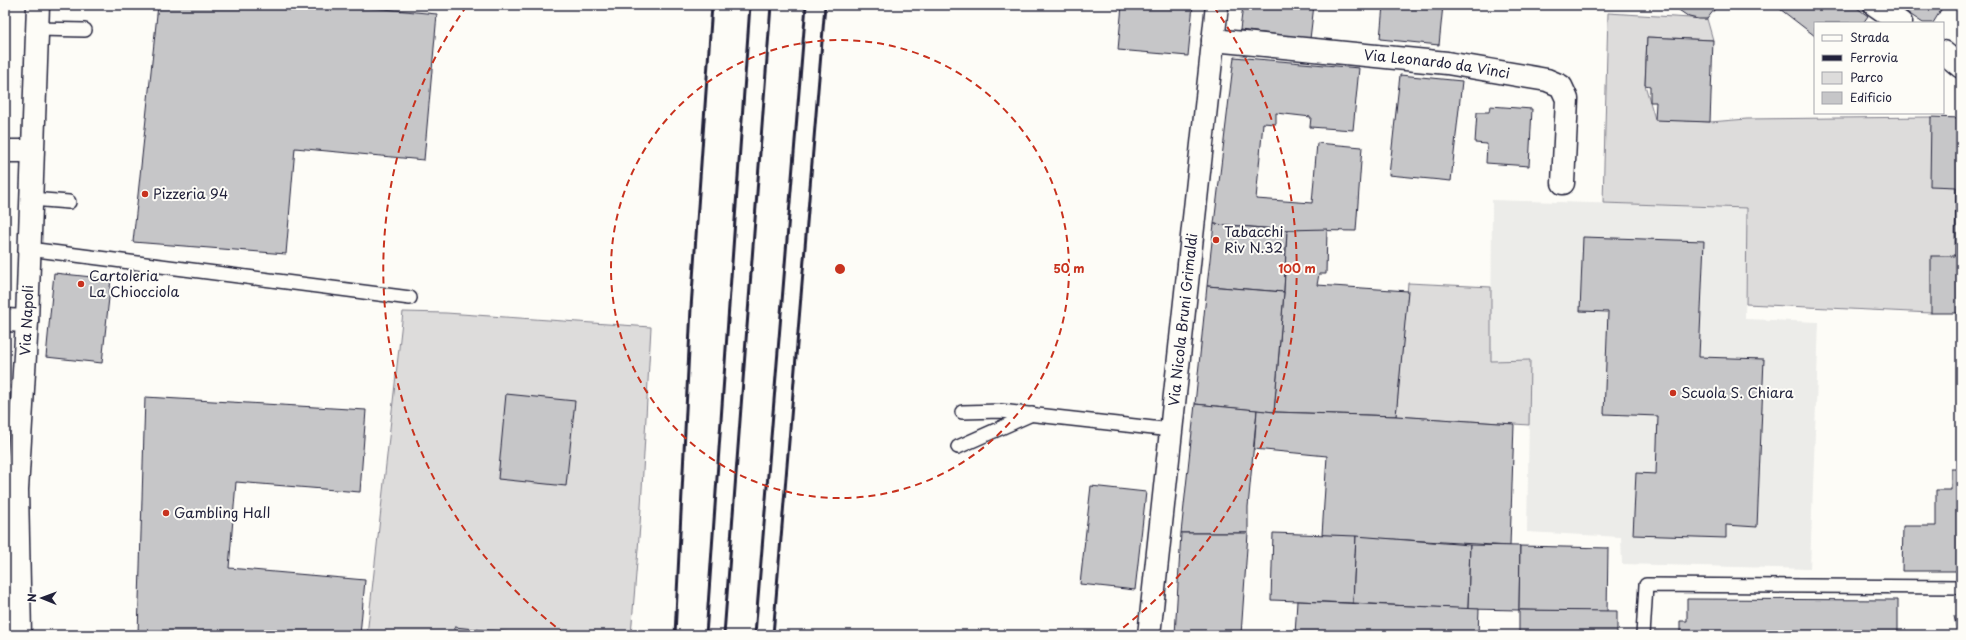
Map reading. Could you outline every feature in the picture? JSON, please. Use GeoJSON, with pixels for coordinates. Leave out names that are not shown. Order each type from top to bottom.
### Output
{"type":"FeatureCollection","features":[{"type":"Feature","properties":{"kind":"street","name":"Via Napoli"},"geometry":{"type":"LineString","coordinates":[[20,635],[11,491],[27,321],[30,199],[38,5]]}},
{"type":"Feature","properties":{"kind":"street","name":"Via Nicola Bruni Grimaldi"},"geometry":{"type":"LineString","coordinates":[[1149,635],[1212,40],[1217,5]]}},
{"type":"Feature","properties":{"kind":"street"},"geometry":{"type":"LineString","coordinates":[[1875,5],[1900,22]]}},
{"type":"Feature","properties":{"kind":"street","name":"Via Leonardo da Vinci"},"geometry":{"type":"LineString","coordinates":[[1212,40],[1447,63],[1547,80],[1561,86],[1567,100],[1563,183]]}},
{"type":"Feature","properties":{"kind":"street"},"geometry":{"type":"LineString","coordinates":[[1944,53],[1961,67]]}},
{"type":"Feature","properties":{"kind":"street"},"geometry":{"type":"LineString","coordinates":[[5,151],[32,151]]}},
{"type":"Feature","properties":{"kind":"street"},"geometry":{"type":"LineString","coordinates":[[5,320],[27,321]]}},
{"type":"Feature","properties":{"kind":"lane"},"geometry":{"type":"LineString","coordinates":[[37,29],[85,30]]}},
{"type":"Feature","properties":{"kind":"lane"},"geometry":{"type":"LineString","coordinates":[[30,199],[69,202]]}},
{"type":"Feature","properties":{"kind":"lane"},"geometry":{"type":"LineString","coordinates":[[29,249],[410,298]]}},
{"type":"Feature","properties":{"kind":"lane"},"geometry":{"type":"LineString","coordinates":[[962,412],[1001,411],[1171,430]]}},
{"type":"Feature","properties":{"kind":"lane"},"geometry":{"type":"LineString","coordinates":[[958,447],[1032,414]]}},
{"type":"Feature","properties":{"kind":"lane"},"geometry":{"type":"LineString","coordinates":[[1643,635],[1646,585],[1961,588]]}},
{"type":"Feature","properties":{"kind":"shaded area","name":"Scuola S. Chiara"},"geometry":{"type":"Polygon","coordinates":[[[1492,200],[1747,208],[1745,319],[1819,322],[1810,569],[1622,564],[1621,537],[1527,532],[1530,360],[1491,361],[1492,200]]]}},
{"type":"Feature","properties":{"kind":"green space"},"geometry":{"type":"Polygon","coordinates":[[[1608,13],[1707,19],[1713,40],[1647,37],[1645,85],[1655,119],[1710,122],[1747,119],[1931,117],[1956,187],[1955,256],[1931,313],[1746,304],[1747,208],[1603,203],[1608,13]]]}},
{"type":"Feature","properties":{"kind":"green space"},"geometry":{"type":"Polygon","coordinates":[[[1408,283],[1491,287],[1491,361],[1530,360],[1529,425],[1396,416],[1408,283]]]}},
{"type":"Feature","properties":{"kind":"green space"},"geometry":{"type":"Polygon","coordinates":[[[403,312],[446,313],[651,327],[640,525],[631,635],[367,635],[403,312]]]}},
{"type":"Feature","properties":{"kind":"building"},"geometry":{"type":"Polygon","coordinates":[[[158,5],[341,5],[437,14],[424,160],[295,148],[286,254],[133,242],[158,5]]]}},
{"type":"Feature","properties":{"kind":"building"},"geometry":{"type":"Polygon","coordinates":[[[1122,5],[1193,5],[1188,56],[1118,50],[1122,5]]]}},
{"type":"Feature","properties":{"kind":"building"},"geometry":{"type":"Polygon","coordinates":[[[1243,5],[1314,5],[1310,39],[1240,30],[1243,5]]]}},
{"type":"Feature","properties":{"kind":"building"},"geometry":{"type":"Polygon","coordinates":[[[1383,5],[1443,5],[1439,45],[1380,39],[1383,5]]]}},
{"type":"Feature","properties":{"kind":"building"},"geometry":{"type":"Polygon","coordinates":[[[1663,5],[1718,5],[1707,19],[1698,19],[1689,17],[1673,6],[1669,10],[1663,5]]]}},
{"type":"Feature","properties":{"kind":"building"},"geometry":{"type":"Polygon","coordinates":[[[1783,5],[1853,5],[1868,16],[1864,22],[1814,22],[1814,35],[1780,9],[1783,5]]]}},
{"type":"Feature","properties":{"kind":"building"},"geometry":{"type":"Polygon","coordinates":[[[1896,5],[1944,5],[1934,22],[1922,22],[1896,5]]]}},
{"type":"Feature","properties":{"kind":"building"},"geometry":{"type":"Polygon","coordinates":[[[1647,37],[1713,40],[1710,122],[1655,120],[1656,102],[1650,102],[1650,86],[1645,85],[1647,37]]]}},
{"type":"Feature","properties":{"kind":"building"},"geometry":{"type":"Polygon","coordinates":[[[1234,57],[1359,68],[1353,130],[1310,127],[1311,117],[1276,113],[1276,124],[1263,123],[1256,199],[1312,203],[1317,143],[1362,147],[1356,231],[1287,230],[1214,224],[1234,57]]]}},
{"type":"Feature","properties":{"kind":"building"},"geometry":{"type":"Polygon","coordinates":[[[1400,75],[1462,81],[1451,181],[1389,175],[1400,75]]]}},
{"type":"Feature","properties":{"kind":"building"},"geometry":{"type":"Polygon","coordinates":[[[1490,106],[1532,109],[1529,166],[1486,163],[1487,144],[1475,143],[1477,112],[1489,112],[1490,106]]]}},
{"type":"Feature","properties":{"kind":"building"},"geometry":{"type":"Polygon","coordinates":[[[1931,117],[1961,118],[1961,256],[1955,256],[1956,187],[1930,186],[1931,117]]]}},
{"type":"Feature","properties":{"kind":"building"},"geometry":{"type":"Polygon","coordinates":[[[1214,224],[1287,230],[1284,292],[1207,286],[1214,224]]]}},
{"type":"Feature","properties":{"kind":"building"},"geometry":{"type":"Polygon","coordinates":[[[1327,229],[1326,274],[1319,274],[1317,285],[1408,291],[1396,416],[1274,412],[1284,292],[1287,230],[1327,229]]]}},
{"type":"Feature","properties":{"kind":"building"},"geometry":{"type":"Polygon","coordinates":[[[1583,237],[1704,241],[1699,357],[1764,359],[1757,527],[1726,525],[1726,538],[1633,535],[1636,473],[1656,474],[1658,416],[1604,414],[1608,312],[1580,311],[1583,237]]]}},
{"type":"Feature","properties":{"kind":"building"},"geometry":{"type":"Polygon","coordinates":[[[1931,256],[1961,256],[1961,313],[1931,313],[1931,256]]]}},
{"type":"Feature","properties":{"kind":"building"},"geometry":{"type":"Polygon","coordinates":[[[54,273],[111,279],[102,363],[46,357],[54,273]]]}},
{"type":"Feature","properties":{"kind":"building"},"geometry":{"type":"Polygon","coordinates":[[[1207,286],[1284,292],[1274,412],[1195,404],[1207,286]]]}},
{"type":"Feature","properties":{"kind":"building"},"geometry":{"type":"Polygon","coordinates":[[[506,394],[575,401],[566,486],[498,479],[506,394]]]}},
{"type":"Feature","properties":{"kind":"building"},"geometry":{"type":"Polygon","coordinates":[[[145,397],[366,410],[360,492],[236,482],[229,568],[365,580],[360,635],[138,635],[145,397]]]}},
{"type":"Feature","properties":{"kind":"building"},"geometry":{"type":"Polygon","coordinates":[[[1195,404],[1257,410],[1248,507],[1248,533],[1181,533],[1195,404]]]}},
{"type":"Feature","properties":{"kind":"building"},"geometry":{"type":"Polygon","coordinates":[[[1257,410],[1274,412],[1396,416],[1514,424],[1510,546],[1322,535],[1327,456],[1254,449],[1257,410]]]}},
{"type":"Feature","properties":{"kind":"building"},"geometry":{"type":"Polygon","coordinates":[[[1951,469],[1961,469],[1961,571],[1902,571],[1903,526],[1936,526],[1936,490],[1951,490],[1951,469]]]}},
{"type":"Feature","properties":{"kind":"building"},"geometry":{"type":"Polygon","coordinates":[[[1091,486],[1146,492],[1135,590],[1080,584],[1091,486]]]}},
{"type":"Feature","properties":{"kind":"building"},"geometry":{"type":"Polygon","coordinates":[[[1181,533],[1248,533],[1241,635],[1175,635],[1181,533]]]}},
{"type":"Feature","properties":{"kind":"building"},"geometry":{"type":"Polygon","coordinates":[[[1273,533],[1356,536],[1353,603],[1271,600],[1273,533]]]}},
{"type":"Feature","properties":{"kind":"building"},"geometry":{"type":"Polygon","coordinates":[[[1356,536],[1470,545],[1468,609],[1353,603],[1356,536]]]}},
{"type":"Feature","properties":{"kind":"building"},"geometry":{"type":"Polygon","coordinates":[[[1470,545],[1520,546],[1519,610],[1468,609],[1470,545]]]}},
{"type":"Feature","properties":{"kind":"building"},"geometry":{"type":"Polygon","coordinates":[[[1520,546],[1608,548],[1607,612],[1519,610],[1520,546]]]}},
{"type":"Feature","properties":{"kind":"building"},"geometry":{"type":"Polygon","coordinates":[[[1687,599],[1898,600],[1898,635],[1680,635],[1680,621],[1687,621],[1687,599]]]}},
{"type":"Feature","properties":{"kind":"building"},"geometry":{"type":"Polygon","coordinates":[[[1297,601],[1479,609],[1478,635],[1295,635],[1297,601]]]}},
{"type":"Feature","properties":{"kind":"building"},"geometry":{"type":"Polygon","coordinates":[[[1519,610],[1617,611],[1617,635],[1519,635],[1519,610]]]}},
{"type":"Feature","properties":{"kind":"building"},"geometry":{"type":"Polygon","coordinates":[[[1961,614],[1961,635],[1958,635],[1954,616],[1961,614]]]}},
{"type":"Feature","properties":{"kind":"building"},"geometry":{"type":"Polygon","coordinates":[[[455,627],[533,635],[454,635],[455,627]]]}},
{"type":"Feature","properties":{"kind":"building"},"geometry":{"type":"Polygon","coordinates":[[[1075,633],[1096,635],[1075,635],[1075,633]]]}},
{"type":"Feature","properties":{"kind":"railway"},"geometry":{"type":"LineString","coordinates":[[675,635],[691,308],[712,5]]}},
{"type":"Feature","properties":{"kind":"railway"},"geometry":{"type":"LineString","coordinates":[[706,635],[750,5]]}},
{"type":"Feature","properties":{"kind":"railway"},"geometry":{"type":"LineString","coordinates":[[724,635],[771,5]]}},
{"type":"Feature","properties":{"kind":"railway"},"geometry":{"type":"LineString","coordinates":[[755,635],[806,5]]}},
{"type":"Feature","properties":{"kind":"railway"},"geometry":{"type":"LineString","coordinates":[[773,635],[825,5]]}},
{"type":"Feature","properties":{"kind":"place","name":"Pizzeria 94"},"geometry":{"type":"Point","coordinates":[145,194]}},
{"type":"Feature","properties":{"kind":"place","name":"Tabacchi Riv N.32"},"geometry":{"type":"Point","coordinates":[1216,240]}},
{"type":"Feature","properties":{"kind":"place","name":"Cartoleria La Chiocciola"},"geometry":{"type":"Point","coordinates":[81,284]}},
{"type":"Feature","properties":{"kind":"place","name":"Scuola S. Chiara"},"geometry":{"type":"Point","coordinates":[1673,393]}},
{"type":"Feature","properties":{"kind":"place","name":"Gambling Hall"},"geometry":{"type":"Point","coordinates":[166,513]}}]}
